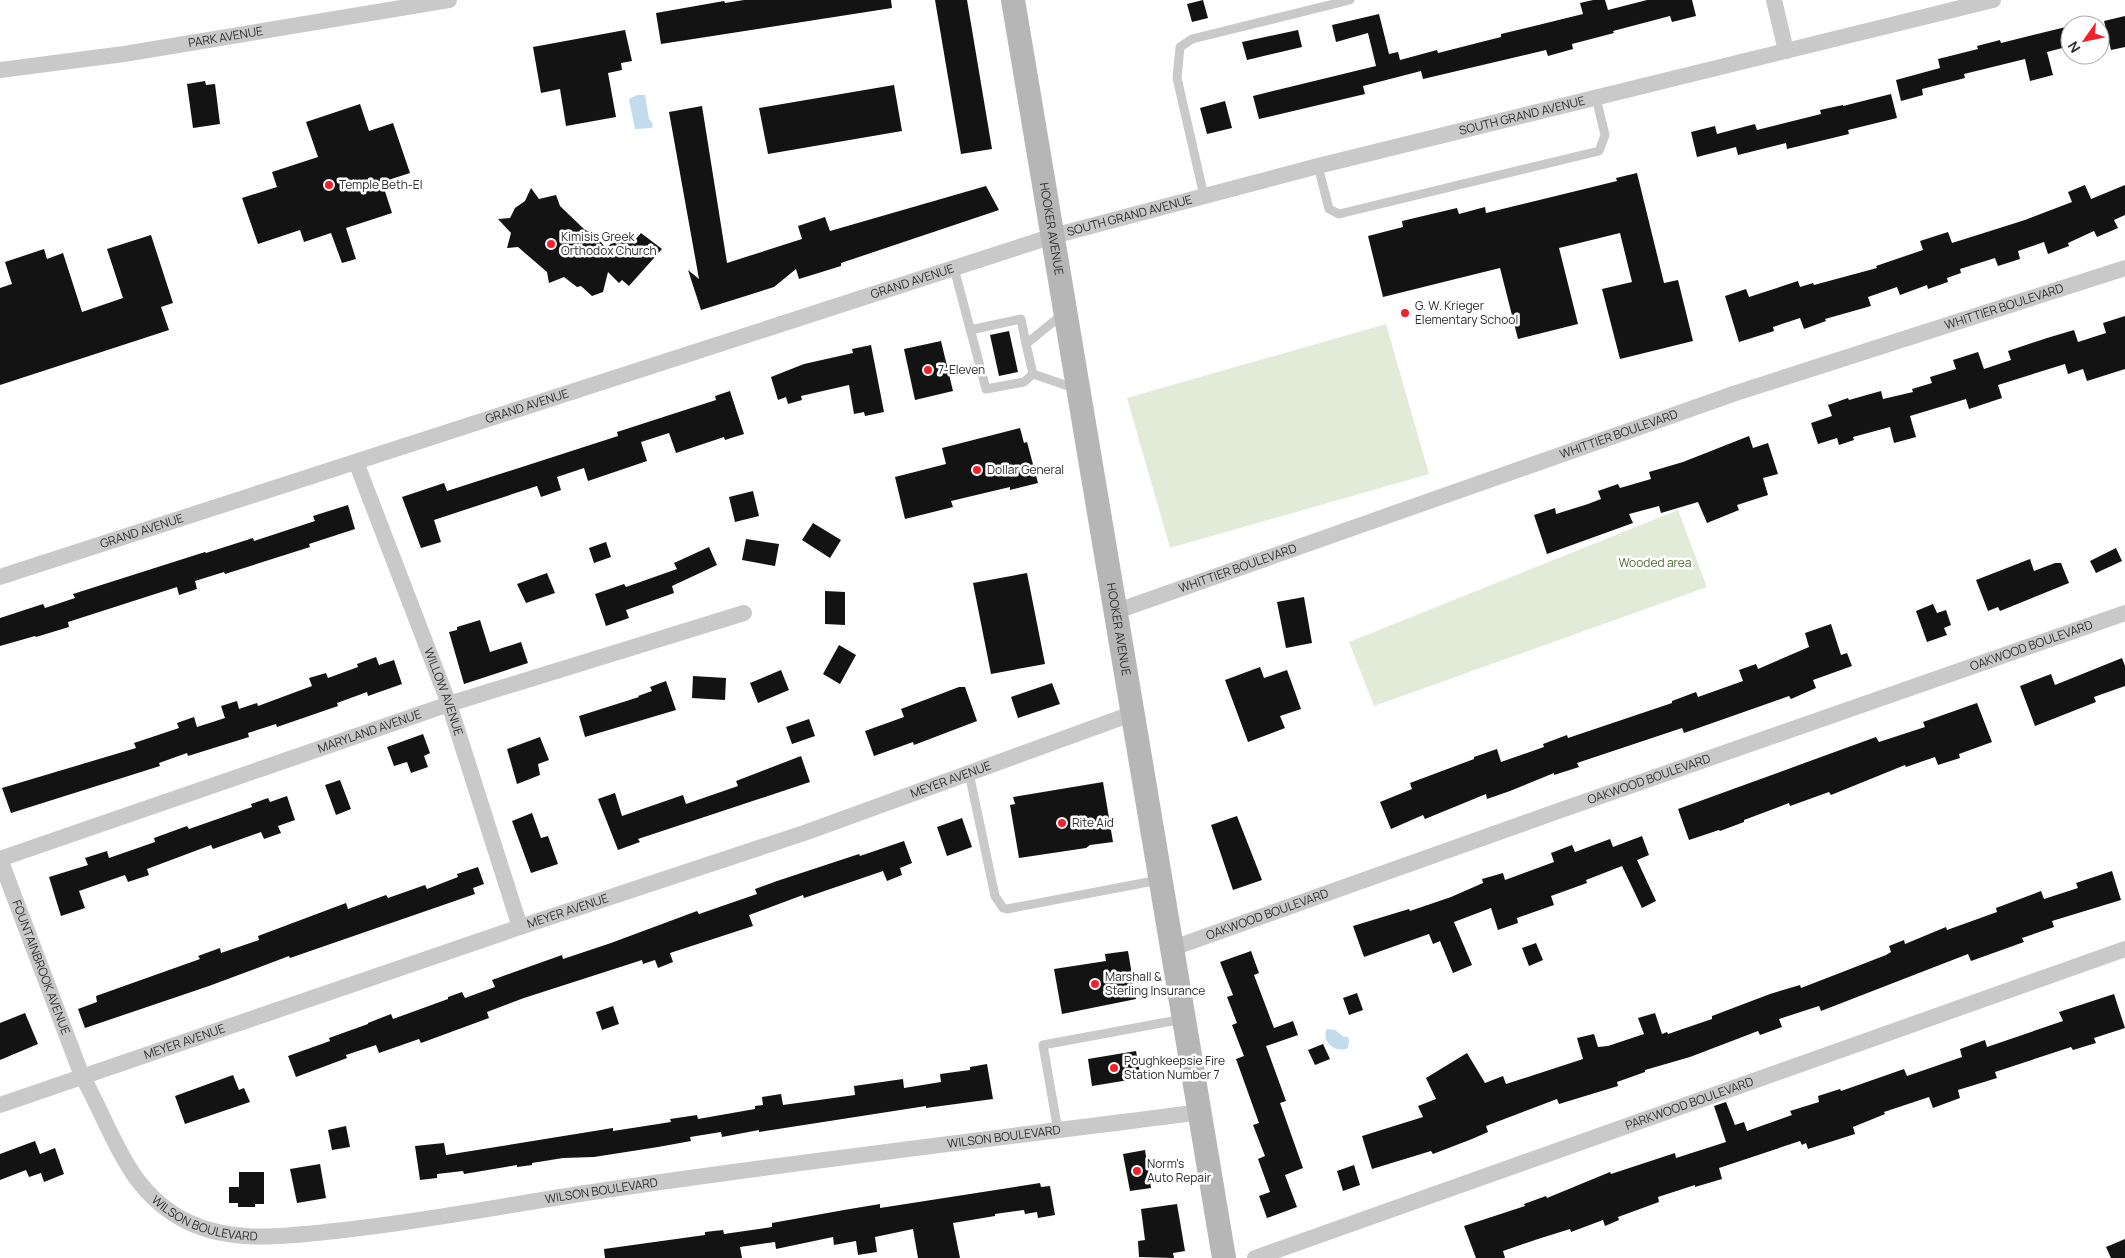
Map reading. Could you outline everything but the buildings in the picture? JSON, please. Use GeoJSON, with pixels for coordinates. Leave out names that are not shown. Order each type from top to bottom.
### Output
{"type":"FeatureCollection","features":[{"type":"Feature","properties":{"kind":"street","name":"PARK AVENUE"},"geometry":{"type":"LineString","coordinates":[[0,70],[124,54],[449,0]]}},
{"type":"Feature","properties":{"kind":"street","name":"HOOKER AVENUE"},"geometry":{"type":"LineString","coordinates":[[1014,0],[1224,1258]]}},
{"type":"Feature","properties":{"kind":"street"},"geometry":{"type":"LineString","coordinates":[[1774,0],[1786,51]]}},
{"type":"Feature","properties":{"kind":"street","name":"SOUTH GRAND AVENUE"},"geometry":{"type":"LineString","coordinates":[[1053,236],[1318,166],[1993,0]]}},
{"type":"Feature","properties":{"kind":"street","name":"GRAND AVENUE"},"geometry":{"type":"LineString","coordinates":[[0,577],[1053,236]]}},
{"type":"Feature","properties":{"kind":"street","name":"WHITTIER BOULEVARD"},"geometry":{"type":"LineString","coordinates":[[1117,612],[1736,393],[2125,268]]}},
{"type":"Feature","properties":{"kind":"street","name":"WILLOW AVENUE"},"geometry":{"type":"LineString","coordinates":[[356,462],[449,704],[520,927]]}},
{"type":"Feature","properties":{"kind":"street","name":"MARYLAND AVENUE"},"geometry":{"type":"LineString","coordinates":[[0,859],[449,704],[744,613]]}},
{"type":"Feature","properties":{"kind":"street","name":"OAKWOOD BOULEVARD"},"geometry":{"type":"LineString","coordinates":[[1173,948],[2125,613]]}},
{"type":"Feature","properties":{"kind":"street","name":"MEYER AVENUE"},"geometry":{"type":"LineString","coordinates":[[0,1106],[82,1076],[520,927],[807,832],[1134,713]]}},
{"type":"Feature","properties":{"kind":"street","name":"FOUNTAINBROOK AVENUE"},"geometry":{"type":"LineString","coordinates":[[0,859],[6,895],[82,1076]]}},
{"type":"Feature","properties":{"kind":"street","name":"PARKWOOD BOULEVARD"},"geometry":{"type":"LineString","coordinates":[[1255,1258],[2125,949]]}},
{"type":"Feature","properties":{"kind":"street","name":"WILSON BOULEVARD"},"geometry":{"type":"LineString","coordinates":[[82,1076],[97,1101],[119,1152],[135,1179],[155,1201],[185,1221],[212,1231],[243,1236],[278,1236],[381,1226],[599,1191],[1201,1112]]}},
{"type":"Feature","properties":{"kind":"lane"},"geometry":{"type":"LineString","coordinates":[[1204,196],[1177,78],[1180,47],[1192,39],[1350,0]]}},
{"type":"Feature","properties":{"kind":"lane"},"geometry":{"type":"LineString","coordinates":[[1318,166],[1329,209],[1339,214],[1599,150],[1605,134],[1596,98]]}},
{"type":"Feature","properties":{"kind":"lane"},"geometry":{"type":"LineString","coordinates":[[954,268],[986,389],[1024,382],[1033,374]]}},
{"type":"Feature","properties":{"kind":"lane"},"geometry":{"type":"LineString","coordinates":[[1026,344],[1066,312]]}},
{"type":"Feature","properties":{"kind":"lane"},"geometry":{"type":"LineString","coordinates":[[970,330],[1021,319],[1033,374]]}},
{"type":"Feature","properties":{"kind":"lane"},"geometry":{"type":"LineString","coordinates":[[1033,374],[1079,390]]}},
{"type":"Feature","properties":{"kind":"lane"},"geometry":{"type":"LineString","coordinates":[[969,773],[995,896],[1003,908],[1162,880]]}},
{"type":"Feature","properties":{"kind":"lane"},"geometry":{"type":"LineString","coordinates":[[1058,1131],[1043,1046],[1185,1019]]}},
{"type":"Feature","properties":{"kind":"green space"},"geometry":{"type":"Polygon","coordinates":[[[1386,324],[1429,474],[1170,548],[1127,398],[1386,324]]]}},
{"type":"Feature","properties":{"kind":"green space","name":"Wooded area"},"geometry":{"type":"Polygon","coordinates":[[[1678,510],[1707,587],[1374,706],[1349,642],[1678,510]]]}},
{"type":"Feature","properties":{"kind":"water"},"geometry":{"type":"Polygon","coordinates":[[[637,95],[645,95],[649,119],[653,124],[652,128],[635,129],[629,99],[637,95]]]}},
{"type":"Feature","properties":{"kind":"water"},"geometry":{"type":"Polygon","coordinates":[[[1327,1029],[1335,1030],[1344,1037],[1347,1036],[1349,1040],[1348,1048],[1339,1049],[1331,1046],[1325,1034],[1327,1029]]]}},
{"type":"Feature","properties":{"kind":"place","name":"Temple Beth-El"},"geometry":{"type":"Point","coordinates":[329,185]}},
{"type":"Feature","properties":{"kind":"place","name":"Kimisis Greek Orthodox Church"},"geometry":{"type":"Point","coordinates":[551,244]}},
{"type":"Feature","properties":{"kind":"place","name":"G. W. Krieger Elementary School"},"geometry":{"type":"Point","coordinates":[1405,313]}},
{"type":"Feature","properties":{"kind":"place","name":"7-Eleven"},"geometry":{"type":"Point","coordinates":[928,370]}},
{"type":"Feature","properties":{"kind":"place","name":"Dollar General"},"geometry":{"type":"Point","coordinates":[977,470]}},
{"type":"Feature","properties":{"kind":"place","name":"Rite Aid"},"geometry":{"type":"Point","coordinates":[1062,823]}},
{"type":"Feature","properties":{"kind":"place","name":"Marshall & Sterling Insurance"},"geometry":{"type":"Point","coordinates":[1095,984]}},
{"type":"Feature","properties":{"kind":"place","name":"Poughkeepsie Fire Station Number 7"},"geometry":{"type":"Point","coordinates":[1114,1068]}},
{"type":"Feature","properties":{"kind":"place","name":"Norm's Auto Repair"},"geometry":{"type":"Point","coordinates":[1137,1171]}}]}
